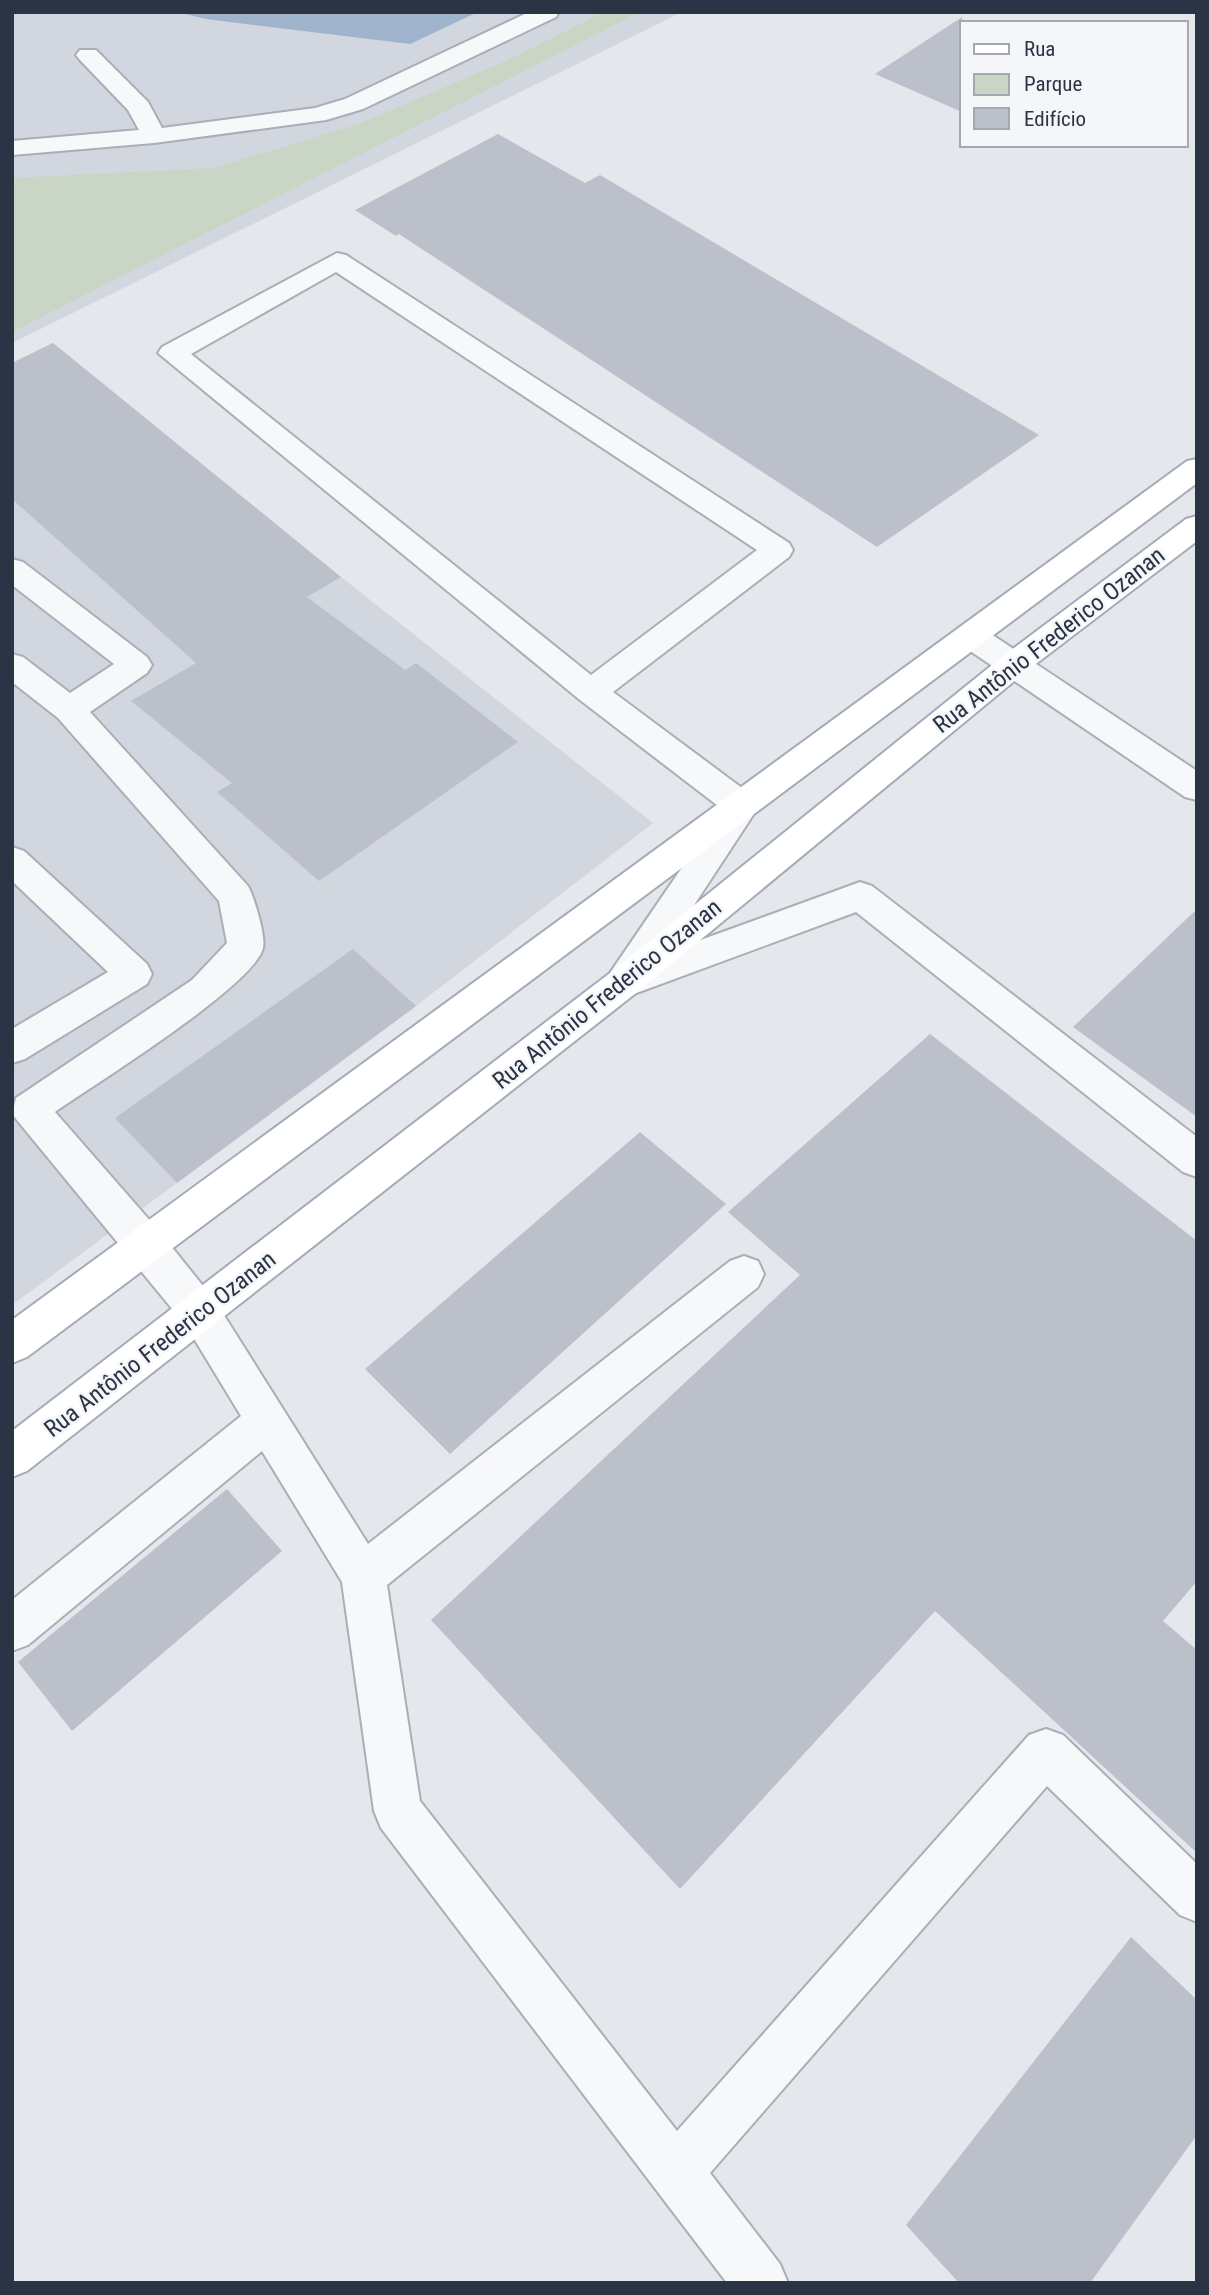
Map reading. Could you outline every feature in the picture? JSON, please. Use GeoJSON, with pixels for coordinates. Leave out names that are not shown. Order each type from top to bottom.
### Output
{"type":"FeatureCollection","features":[{"type":"Feature","properties":{"kind":"main road","name":"Rua Antônio Frederico Ozanan"},"geometry":{"type":"LineString","coordinates":[[12,1344],[145,1243],[742,806],[1197,468]]}},
{"type":"Feature","properties":{"kind":"main road","name":"Rua Antônio Frederico Ozanan"},"geometry":{"type":"LineString","coordinates":[[12,1457],[201,1314],[623,983],[1013,664],[1197,526]]}},
{"type":"Feature","properties":{"kind":"lane"},"geometry":{"type":"LineString","coordinates":[[12,148],[154,136],[317,115],[354,104],[548,12]]}},
{"type":"Feature","properties":{"kind":"lane"},"geometry":{"type":"LineString","coordinates":[[89,55],[139,107],[154,136]]}},
{"type":"Feature","properties":{"kind":"lane"},"geometry":{"type":"LineString","coordinates":[[591,692],[778,550],[337,261],[172,353],[591,692],[742,806],[623,983]]}},
{"type":"Feature","properties":{"kind":"lane"},"geometry":{"type":"LineString","coordinates":[[12,569],[136,665],[69,710]]}},
{"type":"Feature","properties":{"kind":"lane"},"geometry":{"type":"LineString","coordinates":[[971,636],[1197,788]]}},
{"type":"Feature","properties":{"kind":"lane"},"geometry":{"type":"LineString","coordinates":[[12,665],[69,710],[236,895],[246,947],[205,990],[29,1109],[145,1243],[201,1314],[363,1576],[398,1811],[761,2283]]}},
{"type":"Feature","properties":{"kind":"lane"},"geometry":{"type":"LineString","coordinates":[[12,860],[134,974],[12,1048]]}},
{"type":"Feature","properties":{"kind":"lane"},"geometry":{"type":"LineString","coordinates":[[623,983],[860,896],[1197,1160]]}},
{"type":"Feature","properties":{"kind":"lane"},"geometry":{"type":"LineString","coordinates":[[363,1576],[744,1274]]}},
{"type":"Feature","properties":{"kind":"lane"},"geometry":{"type":"LineString","coordinates":[[12,1629],[267,1420]]}},
{"type":"Feature","properties":{"kind":"lane"},"geometry":{"type":"LineString","coordinates":[[676,2172],[1046,1752],[1197,1898]]}},
{"type":"Feature","properties":{"kind":"shaded area"},"geometry":{"type":"Polygon","coordinates":[[[12,12],[682,12],[12,343],[12,12]]]}},
{"type":"Feature","properties":{"kind":"shaded area"},"geometry":{"type":"Polygon","coordinates":[[[53,343],[341,577],[653,823],[416,1006],[12,1305],[12,363],[53,343]]]}},
{"type":"Feature","properties":{"kind":"green space"},"geometry":{"type":"Polygon","coordinates":[[[604,12],[640,12],[12,332],[12,178],[213,168],[359,124],[510,59],[604,12]]]}},
{"type":"Feature","properties":{"kind":"water"},"geometry":{"type":"Polygon","coordinates":[[[177,12],[478,12],[410,44],[206,19],[177,12]]]}},
{"type":"Feature","properties":{"kind":"building"},"geometry":{"type":"Polygon","coordinates":[[[962,17],[960,111],[875,74],[962,17]]]}},
{"type":"Feature","properties":{"kind":"building"},"geometry":{"type":"Polygon","coordinates":[[[498,134],[585,183],[600,175],[1039,435],[877,547],[399,234],[396,236],[355,210],[498,134]]]}},
{"type":"Feature","properties":{"kind":"building"},"geometry":{"type":"Polygon","coordinates":[[[53,343],[341,577],[307,597],[405,670],[416,663],[518,742],[319,881],[217,792],[232,783],[131,701],[196,663],[12,499],[12,363],[53,343]]]}},
{"type":"Feature","properties":{"kind":"building"},"geometry":{"type":"Polygon","coordinates":[[[1197,909],[1197,1117],[1073,1027],[1197,909]]]}},
{"type":"Feature","properties":{"kind":"building"},"geometry":{"type":"Polygon","coordinates":[[[353,949],[416,1006],[177,1183],[115,1118],[353,949]]]}},
{"type":"Feature","properties":{"kind":"building"},"geometry":{"type":"Polygon","coordinates":[[[930,1034],[1197,1241],[1197,1581],[1163,1621],[1197,1650],[1197,1853],[935,1611],[680,1889],[431,1620],[800,1275],[728,1212],[930,1034]]]}},
{"type":"Feature","properties":{"kind":"building"},"geometry":{"type":"Polygon","coordinates":[[[640,1132],[726,1204],[450,1454],[365,1369],[640,1132]]]}},
{"type":"Feature","properties":{"kind":"building"},"geometry":{"type":"Polygon","coordinates":[[[227,1489],[282,1551],[72,1731],[18,1662],[227,1489]]]}},
{"type":"Feature","properties":{"kind":"building"},"geometry":{"type":"Polygon","coordinates":[[[1131,1937],[1197,2000],[1197,2135],[1090,2283],[959,2283],[906,2225],[1131,1937]]]}}]}
